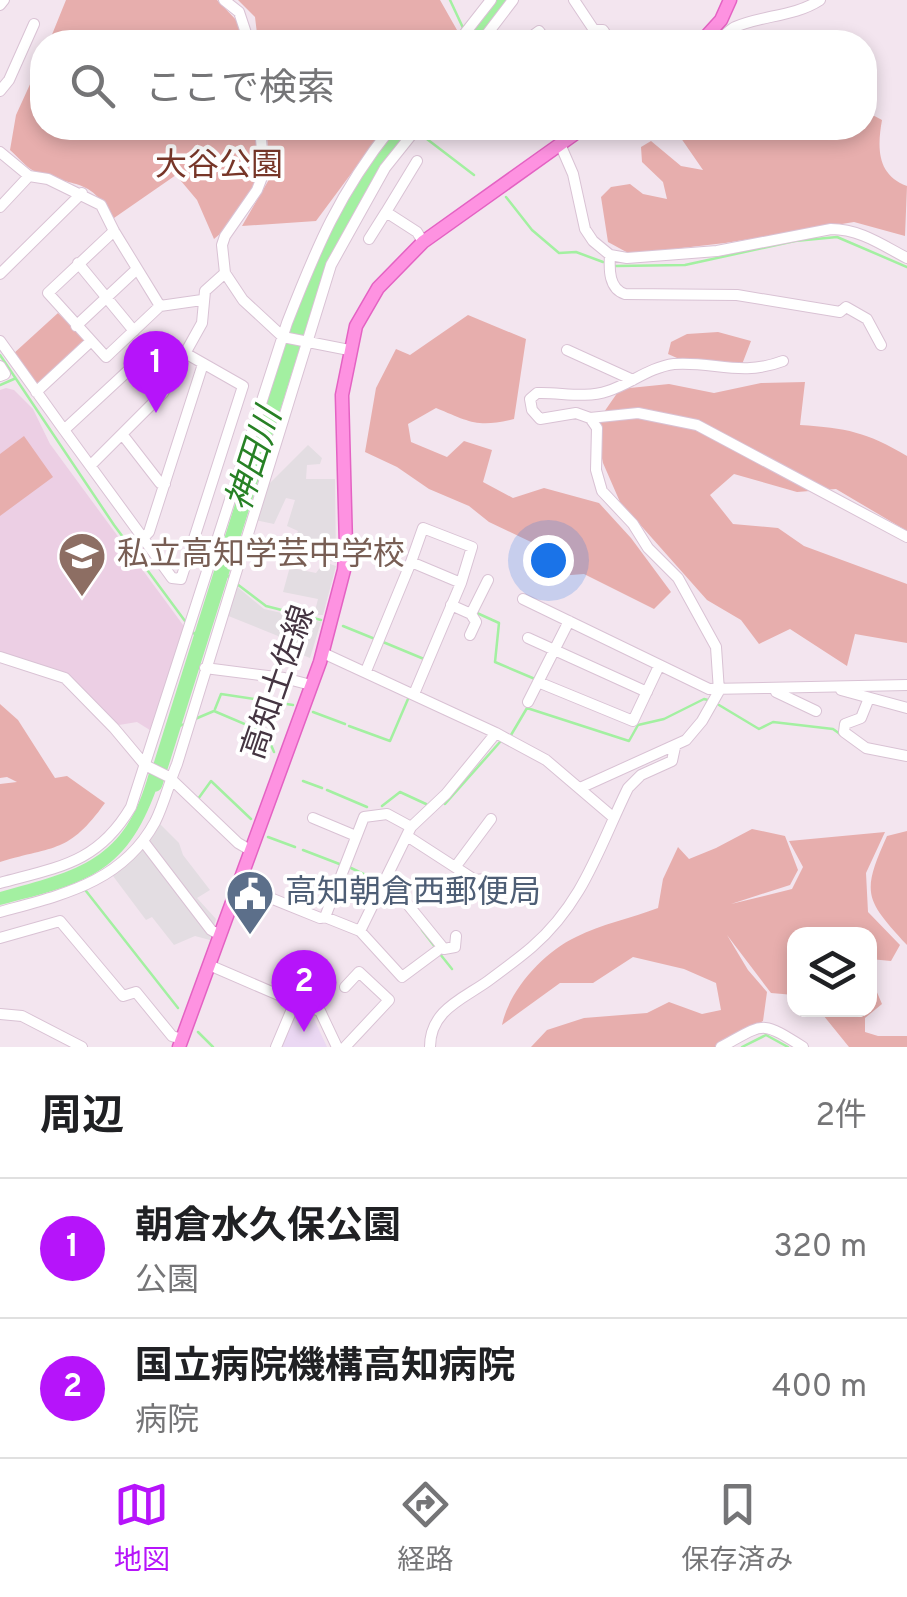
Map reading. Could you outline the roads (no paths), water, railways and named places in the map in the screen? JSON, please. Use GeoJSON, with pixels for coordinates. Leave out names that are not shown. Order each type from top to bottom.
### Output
{"type":"FeatureCollection","features":[{"type":"Feature","properties":{"kind":"main road"},"geometry":{"type":"LineString","coordinates":[[712,30],[730,0]]}},
{"type":"Feature","properties":{"kind":"main road","name":"高知土佐線"},"geometry":{"type":"LineString","coordinates":[[180,1043],[323,653],[346,546],[342,414],[349,350],[356,326],[378,288],[423,242],[566,140]]}},
{"type":"Feature","properties":{"kind":"street"},"geometry":{"type":"LineString","coordinates":[[224,0],[239,12],[245,30]]}},
{"type":"Feature","properties":{"kind":"street"},"geometry":{"type":"LineString","coordinates":[[491,30],[513,0]]}},
{"type":"Feature","properties":{"kind":"street"},"geometry":{"type":"LineString","coordinates":[[574,0],[594,30]]}},
{"type":"Feature","properties":{"kind":"street"},"geometry":{"type":"LineString","coordinates":[[730,30],[752,20],[793,13],[820,0]]}},
{"type":"Feature","properties":{"kind":"street"},"geometry":{"type":"LineString","coordinates":[[466,30],[486,2]]}},
{"type":"Feature","properties":{"kind":"street"},"geometry":{"type":"LineString","coordinates":[[31,30],[34,24]]}},
{"type":"Feature","properties":{"kind":"street"},"geometry":{"type":"LineString","coordinates":[[0,91],[30,33]]}},
{"type":"Feature","properties":{"kind":"street"},"geometry":{"type":"LineString","coordinates":[[261,140],[264,172],[258,190],[222,245],[224,273],[233,289],[284,337],[349,350]]}},
{"type":"Feature","properties":{"kind":"street"},"geometry":{"type":"LineString","coordinates":[[0,883],[66,866],[92,853],[117,830],[130,807],[147,766],[284,337],[321,236],[344,193],[382,140]]}},
{"type":"Feature","properties":{"kind":"street"},"geometry":{"type":"LineString","coordinates":[[0,912],[93,884],[129,858],[158,816],[331,264],[354,217],[407,140]]}},
{"type":"Feature","properties":{"kind":"street"},"geometry":{"type":"LineString","coordinates":[[560,144],[573,174],[585,229],[610,255],[626,258],[717,251],[800,232],[848,229],[907,258]]}},
{"type":"Feature","properties":{"kind":"street"},"geometry":{"type":"LineString","coordinates":[[0,152],[28,176],[48,179],[101,204],[160,306]]}},
{"type":"Feature","properties":{"kind":"street"},"geometry":{"type":"LineString","coordinates":[[369,239],[417,161]]}},
{"type":"Feature","properties":{"kind":"street"},"geometry":{"type":"LineString","coordinates":[[0,207],[28,176]]}},
{"type":"Feature","properties":{"kind":"street"},"geometry":{"type":"LineString","coordinates":[[0,274],[82,193]]}},
{"type":"Feature","properties":{"kind":"street"},"geometry":{"type":"LineString","coordinates":[[386,212],[417,232],[423,242]]}},
{"type":"Feature","properties":{"kind":"street"},"geometry":{"type":"LineString","coordinates":[[114,231],[48,293],[106,357],[160,306],[202,300]]}},
{"type":"Feature","properties":{"kind":"street"},"geometry":{"type":"LineString","coordinates":[[210,239],[222,245]]}},
{"type":"Feature","properties":{"kind":"street"},"geometry":{"type":"LineString","coordinates":[[610,255],[612,282],[618,292],[737,295],[840,312],[846,307],[868,319],[880,345]]}},
{"type":"Feature","properties":{"kind":"street"},"geometry":{"type":"LineString","coordinates":[[78,263],[134,332]]}},
{"type":"Feature","properties":{"kind":"street"},"geometry":{"type":"LineString","coordinates":[[76,326],[137,270]]}},
{"type":"Feature","properties":{"kind":"street"},"geometry":{"type":"LineString","coordinates":[[91,465],[160,397],[202,323],[205,290],[224,273]]}},
{"type":"Feature","properties":{"kind":"street"},"geometry":{"type":"LineString","coordinates":[[0,341],[172,578],[181,579],[243,386],[185,353]]}},
{"type":"Feature","properties":{"kind":"street"},"geometry":{"type":"LineString","coordinates":[[36,392],[91,341]]}},
{"type":"Feature","properties":{"kind":"street"},"geometry":{"type":"LineString","coordinates":[[567,350],[633,380]]}},
{"type":"Feature","properties":{"kind":"street"},"geometry":{"type":"LineString","coordinates":[[783,362],[754,370],[677,364],[660,367],[606,392],[580,396],[537,393],[530,398],[532,410],[540,419],[576,413],[590,418],[638,413],[697,425],[907,537]]}},
{"type":"Feature","properties":{"kind":"street"},"geometry":{"type":"LineString","coordinates":[[143,538],[149,532],[203,364]]}},
{"type":"Feature","properties":{"kind":"street"},"geometry":{"type":"LineString","coordinates":[[0,366],[5,374],[0,376]]}},
{"type":"Feature","properties":{"kind":"street"},"geometry":{"type":"LineString","coordinates":[[64,430],[131,368],[160,397]]}},
{"type":"Feature","properties":{"kind":"street"},"geometry":{"type":"LineString","coordinates":[[580,788],[675,747],[695,730],[716,698],[716,647],[704,620],[678,578],[602,492],[596,470],[597,428],[590,418]]}},
{"type":"Feature","properties":{"kind":"street"},"geometry":{"type":"LineString","coordinates":[[122,434],[160,484],[165,484]]}},
{"type":"Feature","properties":{"kind":"street"},"geometry":{"type":"LineString","coordinates":[[366,671],[423,528],[472,547],[414,694]]}},
{"type":"Feature","properties":{"kind":"street"},"geometry":{"type":"LineString","coordinates":[[411,562],[461,583]]}},
{"type":"Feature","properties":{"kind":"street"},"geometry":{"type":"LineString","coordinates":[[471,614],[488,580]]}},
{"type":"Feature","properties":{"kind":"street"},"geometry":{"type":"LineString","coordinates":[[523,599],[709,689],[716,698]]}},
{"type":"Feature","properties":{"kind":"street"},"geometry":{"type":"LineString","coordinates":[[451,605],[471,614],[476,622],[470,636]]}},
{"type":"Feature","properties":{"kind":"street"},"geometry":{"type":"LineString","coordinates":[[528,702],[569,621]]}},
{"type":"Feature","properties":{"kind":"street"},"geometry":{"type":"LineString","coordinates":[[528,638],[647,692]]}},
{"type":"Feature","properties":{"kind":"street"},"geometry":{"type":"LineString","coordinates":[[323,653],[496,732],[546,760],[614,818]]}},
{"type":"Feature","properties":{"kind":"street"},"geometry":{"type":"LineString","coordinates":[[0,657],[65,678],[147,766],[170,778],[250,850]]}},
{"type":"Feature","properties":{"kind":"street"},"geometry":{"type":"LineString","coordinates":[[538,682],[634,721],[659,666]]}},
{"type":"Feature","properties":{"kind":"street"},"geometry":{"type":"LineString","coordinates":[[205,668],[311,685]]}},
{"type":"Feature","properties":{"kind":"street"},"geometry":{"type":"LineString","coordinates":[[716,698],[772,690],[907,685]]}},
{"type":"Feature","properties":{"kind":"street"},"geometry":{"type":"LineString","coordinates":[[838,689],[907,708]]}},
{"type":"Feature","properties":{"kind":"street"},"geometry":{"type":"LineString","coordinates":[[772,690],[816,711]]}},
{"type":"Feature","properties":{"kind":"street"},"geometry":{"type":"LineString","coordinates":[[869,698],[861,718],[845,724],[844,732],[866,748],[907,756]]}},
{"type":"Feature","properties":{"kind":"street"},"geometry":{"type":"LineString","coordinates":[[360,930],[409,832],[496,732]]}},
{"type":"Feature","properties":{"kind":"street"},"geometry":{"type":"LineString","coordinates":[[430,1047],[435,1023],[452,1003],[487,982],[532,946],[581,891],[628,788],[641,775],[672,761],[675,747]]}},
{"type":"Feature","properties":{"kind":"street"},"geometry":{"type":"LineString","coordinates":[[325,917],[364,817],[370,814],[387,814],[476,880],[485,879]]}},
{"type":"Feature","properties":{"kind":"street"},"geometry":{"type":"LineString","coordinates":[[312,818],[356,836]]}},
{"type":"Feature","properties":{"kind":"street"},"geometry":{"type":"LineString","coordinates":[[456,866],[490,819]]}},
{"type":"Feature","properties":{"kind":"street"},"geometry":{"type":"LineString","coordinates":[[143,841],[211,930],[220,935]]}},
{"type":"Feature","properties":{"kind":"street"},"geometry":{"type":"LineString","coordinates":[[387,878],[444,949],[455,947],[456,936]]}},
{"type":"Feature","properties":{"kind":"street"},"geometry":{"type":"LineString","coordinates":[[238,884],[360,930],[402,977],[437,951]]}},
{"type":"Feature","properties":{"kind":"street"},"geometry":{"type":"LineString","coordinates":[[0,938],[60,921],[123,996],[136,992],[180,1043]]}},
{"type":"Feature","properties":{"kind":"street"},"geometry":{"type":"LineString","coordinates":[[209,965],[320,1011],[341,1047],[388,1000],[358,972],[344,987]]}},
{"type":"Feature","properties":{"kind":"street"},"geometry":{"type":"LineString","coordinates":[[276,1047],[295,1002]]}},
{"type":"Feature","properties":{"kind":"street"},"geometry":{"type":"LineString","coordinates":[[0,1014],[22,1016],[74,1045]]}},
{"type":"Feature","properties":{"kind":"street"},"geometry":{"type":"LineString","coordinates":[[721,1047],[760,1027],[770,1026],[802,1047]]}},
{"type":"Feature","properties":{"kind":"waterway"},"geometry":{"type":"LineString","coordinates":[[450,0],[464,30]]}},
{"type":"Feature","properties":{"kind":"waterway","name":"神田川"},"geometry":{"type":"LineString","coordinates":[[478,30],[502,0]]}},
{"type":"Feature","properties":{"kind":"waterway","name":"神田川"},"geometry":{"type":"LineString","coordinates":[[155,784],[307,300],[336,230],[365,178],[394,140]]}},
{"type":"Feature","properties":{"kind":"waterway"},"geometry":{"type":"LineString","coordinates":[[428,140],[474,175]]}},
{"type":"Feature","properties":{"kind":"waterway"},"geometry":{"type":"LineString","coordinates":[[506,197],[532,230],[559,253],[576,252],[603,262]]}},
{"type":"Feature","properties":{"kind":"waterway"},"geometry":{"type":"LineString","coordinates":[[616,266],[685,265],[795,241],[837,237],[907,267]]}},
{"type":"Feature","properties":{"kind":"waterway"},"geometry":{"type":"LineString","coordinates":[[0,355],[114,525],[185,621]]}},
{"type":"Feature","properties":{"kind":"waterway"},"geometry":{"type":"LineString","coordinates":[[0,385],[14,379]]}},
{"type":"Feature","properties":{"kind":"waterway"},"geometry":{"type":"LineString","coordinates":[[223,572],[230,578]]}},
{"type":"Feature","properties":{"kind":"waterway"},"geometry":{"type":"LineString","coordinates":[[237,584],[266,606],[321,620]]}},
{"type":"Feature","properties":{"kind":"waterway"},"geometry":{"type":"LineString","coordinates":[[477,613],[499,623],[495,662],[535,679]]}},
{"type":"Feature","properties":{"kind":"waterway"},"geometry":{"type":"LineString","coordinates":[[343,626],[375,639]]}},
{"type":"Feature","properties":{"kind":"waterway"},"geometry":{"type":"LineString","coordinates":[[193,632],[201,642]]}},
{"type":"Feature","properties":{"kind":"waterway"},"geometry":{"type":"LineString","coordinates":[[383,642],[424,659]]}},
{"type":"Feature","properties":{"kind":"waterway"},"geometry":{"type":"LineString","coordinates":[[215,709],[221,694],[293,705]]}},
{"type":"Feature","properties":{"kind":"waterway"},"geometry":{"type":"LineString","coordinates":[[349,726],[390,741],[408,699]]}},
{"type":"Feature","properties":{"kind":"waterway"},"geometry":{"type":"LineString","coordinates":[[511,735],[527,708],[629,741],[638,725],[664,719],[704,699],[712,701]]}},
{"type":"Feature","properties":{"kind":"waterway"},"geometry":{"type":"LineString","coordinates":[[719,705],[759,729],[773,722],[833,729],[840,734]]}},
{"type":"Feature","properties":{"kind":"waterway"},"geometry":{"type":"LineString","coordinates":[[195,719],[214,711],[266,733],[274,752]]}},
{"type":"Feature","properties":{"kind":"waterway"},"geometry":{"type":"LineString","coordinates":[[313,712],[345,724]]}},
{"type":"Feature","properties":{"kind":"waterway"},"geometry":{"type":"LineString","coordinates":[[172,730],[184,724]]}},
{"type":"Feature","properties":{"kind":"waterway"},"geometry":{"type":"LineString","coordinates":[[445,804],[500,742]]}},
{"type":"Feature","properties":{"kind":"waterway"},"geometry":{"type":"LineString","coordinates":[[879,755],[901,759]]}},
{"type":"Feature","properties":{"kind":"waterway"},"geometry":{"type":"LineString","coordinates":[[198,799],[211,781],[251,819]]}},
{"type":"Feature","properties":{"kind":"waterway"},"geometry":{"type":"LineString","coordinates":[[303,781],[322,788]]}},
{"type":"Feature","properties":{"kind":"waterway"},"geometry":{"type":"LineString","coordinates":[[327,790],[367,807]]}},
{"type":"Feature","properties":{"kind":"waterway"},"geometry":{"type":"LineString","coordinates":[[382,806],[400,792],[426,804]]}},
{"type":"Feature","properties":{"kind":"waterway"},"geometry":{"type":"LineString","coordinates":[[268,837],[295,847]]}},
{"type":"Feature","properties":{"kind":"waterway"},"geometry":{"type":"LineString","coordinates":[[303,850],[342,865]]}},
{"type":"Feature","properties":{"kind":"waterway"},"geometry":{"type":"LineString","coordinates":[[351,868],[380,882]]}},
{"type":"Feature","properties":{"kind":"waterway"},"geometry":{"type":"LineString","coordinates":[[86,891],[178,1008]]}},
{"type":"Feature","properties":{"kind":"waterway"},"geometry":{"type":"LineString","coordinates":[[422,930],[435,947]]}},
{"type":"Feature","properties":{"kind":"waterway"},"geometry":{"type":"LineString","coordinates":[[440,954],[452,969]]}},
{"type":"Feature","properties":{"kind":"waterway"},"geometry":{"type":"LineString","coordinates":[[198,1032],[213,1047]]}},
{"type":"Feature","properties":{"kind":"waterway"},"geometry":{"type":"LineString","coordinates":[[742,1047],[766,1035],[788,1047]]}},
{"type":"Feature","properties":{"kind":"place","name":"朝倉水久保公園"},"geometry":{"type":"Point","coordinates":[156,413]}},
{"type":"Feature","properties":{"kind":"place","name":"私立高知学芸中学校"},"geometry":{"type":"Point","coordinates":[82,598]}},
{"type":"Feature","properties":{"kind":"place","name":"高知朝倉西郵便局"},"geometry":{"type":"Point","coordinates":[250,936]}},
{"type":"Feature","properties":{"kind":"place","name":"国立病院機構高知病院"},"geometry":{"type":"Point","coordinates":[304,1032]}},
{"type":"Feature","properties":{"kind":"park label","name":"大谷公園"},"geometry":{"type":"Point","coordinates":[219,167]}}]}
